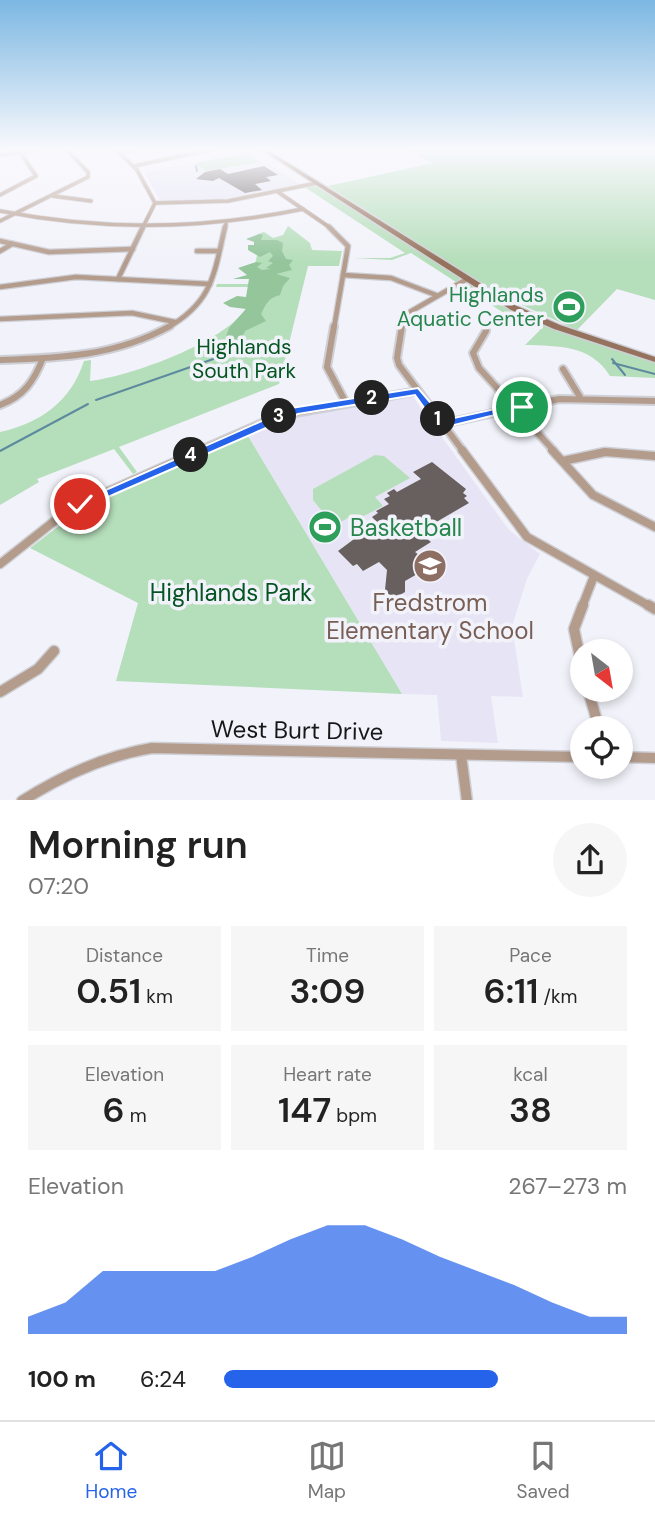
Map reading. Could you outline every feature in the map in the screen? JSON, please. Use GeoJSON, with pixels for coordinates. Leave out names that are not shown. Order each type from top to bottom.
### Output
{"type":"FeatureCollection","features":[{"type":"Feature","properties":{"kind":"main road"},"geometry":{"type":"LineString","coordinates":[[324,187],[467,279],[545,323],[655,360]]}},
{"type":"Feature","properties":{"kind":"street"},"geometry":{"type":"LineString","coordinates":[[0,221],[67,187]]}},
{"type":"Feature","properties":{"kind":"street"},"geometry":{"type":"LineString","coordinates":[[146,187],[155,203]]}},
{"type":"Feature","properties":{"kind":"street"},"geometry":{"type":"LineString","coordinates":[[155,203],[228,201],[296,187]]}},
{"type":"Feature","properties":{"kind":"street"},"geometry":{"type":"LineString","coordinates":[[278,191],[347,243],[327,367],[345,403]]}},
{"type":"Feature","properties":{"kind":"street"},"geometry":{"type":"LineString","coordinates":[[51,195],[90,201]]}},
{"type":"Feature","properties":{"kind":"street"},"geometry":{"type":"LineString","coordinates":[[118,279],[155,203]]}},
{"type":"Feature","properties":{"kind":"street"},"geometry":{"type":"LineString","coordinates":[[0,211],[60,224],[146,225],[226,224],[303,209]]}},
{"type":"Feature","properties":{"kind":"street"},"geometry":{"type":"LineString","coordinates":[[0,360],[117,351],[145,341],[202,302],[211,284],[226,224]]}},
{"type":"Feature","properties":{"kind":"street"},"geometry":{"type":"LineString","coordinates":[[0,241],[49,252],[133,249]]}},
{"type":"Feature","properties":{"kind":"street"},"geometry":{"type":"LineString","coordinates":[[0,251],[12,244]]}},
{"type":"Feature","properties":{"kind":"street"},"geometry":{"type":"LineString","coordinates":[[197,251],[219,251]]}},
{"type":"Feature","properties":{"kind":"street"},"geometry":{"type":"LineString","coordinates":[[343,275],[391,278],[436,295]]}},
{"type":"Feature","properties":{"kind":"street"},"geometry":{"type":"LineString","coordinates":[[0,287],[26,281],[118,279],[211,284]]}},
{"type":"Feature","properties":{"kind":"street"},"geometry":{"type":"LineString","coordinates":[[467,279],[407,312],[402,319],[397,362],[527,537],[655,609]]}},
{"type":"Feature","properties":{"kind":"street"},"geometry":{"type":"LineString","coordinates":[[0,319],[132,313],[176,322]]}},
{"type":"Feature","properties":{"kind":"street"},"geometry":{"type":"LineString","coordinates":[[486,331],[473,353],[474,361],[593,495],[655,527]]}},
{"type":"Feature","properties":{"kind":"street"},"geometry":{"type":"LineString","coordinates":[[0,405],[28,390],[43,358]]}},
{"type":"Feature","properties":{"kind":"street"},"geometry":{"type":"LineString","coordinates":[[562,369],[580,397]]}},
{"type":"Feature","properties":{"kind":"street"},"geometry":{"type":"LineString","coordinates":[[0,564],[47,524],[80,504],[286,413],[418,391]]}},
{"type":"Feature","properties":{"kind":"street"},"geometry":{"type":"LineString","coordinates":[[442,425],[515,408],[580,397],[655,401]]}},
{"type":"Feature","properties":{"kind":"street"},"geometry":{"type":"LineString","coordinates":[[563,461],[605,452],[655,456]]}},
{"type":"Feature","properties":{"kind":"street"},"geometry":{"type":"LineString","coordinates":[[576,639],[574,629],[594,576]]}},
{"type":"Feature","properties":{"kind":"street"},"geometry":{"type":"LineString","coordinates":[[0,692],[38,669],[54,650]]}},
{"type":"Feature","properties":{"kind":"street","name":"West Burt Drive"},"geometry":{"type":"LineString","coordinates":[[22,800],[88,763],[118,753],[152,748],[570,757]]}},
{"type":"Feature","properties":{"kind":"street"},"geometry":{"type":"LineString","coordinates":[[461,755],[467,800]]}},
{"type":"Feature","properties":{"kind":"street"},"geometry":{"type":"LineString","coordinates":[[633,757],[655,758]]}},
{"type":"Feature","properties":{"kind":"shaded area"},"geometry":{"type":"Polygon","coordinates":[[[153,187],[283,187],[223,199],[160,200],[153,187]]]}},
{"type":"Feature","properties":{"kind":"shaded area","name":"Fredstrom Elementary School"},"geometry":{"type":"Polygon","coordinates":[[[413,397],[509,530],[540,554],[527,579],[512,626],[523,697],[491,696],[498,743],[441,741],[437,695],[402,694],[248,436],[293,417],[413,397]]]}},
{"type":"Feature","properties":{"kind":"green space"},"geometry":{"type":"Polygon","coordinates":[[[322,187],[461,278],[456,282],[411,253],[392,260],[354,258],[390,258],[405,253],[306,188],[322,187]]]}},
{"type":"Feature","properties":{"kind":"green space"},"geometry":{"type":"Polygon","coordinates":[[[330,187],[655,187],[655,300],[617,289],[577,330],[502,296],[330,187]]]}},
{"type":"Feature","properties":{"kind":"green space","name":"Highlands South Park"},"geometry":{"type":"Polygon","coordinates":[[[288,226],[310,243],[312,250],[342,251],[339,266],[308,266],[279,384],[119,447],[137,472],[133,474],[114,449],[37,479],[39,482],[0,505],[0,432],[29,423],[63,399],[84,361],[91,360],[90,381],[107,378],[175,356],[219,333],[246,308],[250,287],[216,287],[217,284],[251,284],[261,236],[258,234],[264,232],[273,238],[283,235],[288,226]]]}},
{"type":"Feature","properties":{"kind":"green space"},"geometry":{"type":"Polygon","coordinates":[[[263,235],[261,240],[277,240],[283,243],[282,251],[286,259],[293,260],[289,265],[292,270],[276,274],[290,278],[280,295],[264,307],[261,314],[266,321],[245,331],[239,344],[227,348],[223,345],[229,328],[246,309],[230,307],[223,303],[237,296],[246,297],[249,279],[233,279],[247,275],[238,268],[256,262],[262,263],[257,267],[262,270],[271,269],[266,268],[273,263],[268,261],[273,256],[270,252],[260,257],[248,250],[248,245],[254,245],[254,242],[246,239],[263,235]]]}},
{"type":"Feature","properties":{"kind":"green space"},"geometry":{"type":"Polygon","coordinates":[[[471,284],[552,327],[655,362],[655,378],[610,376],[593,358],[584,353],[562,347],[525,345],[540,330],[504,313],[460,285],[471,284]]]}},
{"type":"Feature","properties":{"kind":"green space","name":"Highlands Park"},"geometry":{"type":"Polygon","coordinates":[[[248,436],[402,694],[116,681],[138,603],[30,548],[77,512],[248,436]]]}},
{"type":"Feature","properties":{"kind":"green space"},"geometry":{"type":"Polygon","coordinates":[[[375,455],[384,456],[410,478],[375,497],[383,506],[356,520],[351,516],[334,526],[313,500],[313,489],[375,455]]]}},
{"type":"Feature","properties":{"kind":"building"},"geometry":{"type":"Polygon","coordinates":[[[235,187],[259,187],[262,190],[245,193],[235,187]]]}},
{"type":"Feature","properties":{"kind":"building","name":"Fredstrom Elementary School"},"geometry":{"type":"Polygon","coordinates":[[[432,462],[466,489],[463,493],[467,496],[464,498],[469,503],[426,528],[433,534],[426,538],[431,542],[415,552],[419,555],[415,558],[426,569],[405,581],[405,592],[393,599],[385,590],[387,570],[379,562],[363,571],[357,564],[353,566],[338,551],[377,522],[372,517],[378,513],[376,511],[389,504],[384,499],[390,496],[387,493],[394,489],[397,492],[421,479],[413,472],[432,462]]]}},
{"type":"Feature","properties":{"kind":"waterway"},"geometry":{"type":"LineString","coordinates":[[96,400],[222,356]]}},
{"type":"Feature","properties":{"kind":"waterway"},"geometry":{"type":"LineString","coordinates":[[612,359],[616,364]]}},
{"type":"Feature","properties":{"kind":"waterway"},"geometry":{"type":"LineString","coordinates":[[616,364],[655,374]]}},
{"type":"Feature","properties":{"kind":"waterway"},"geometry":{"type":"LineString","coordinates":[[616,364],[625,375]]}},
{"type":"Feature","properties":{"kind":"waterway"},"geometry":{"type":"LineString","coordinates":[[0,451],[88,404]]}},
{"type":"Feature","properties":{"kind":"place","name":"Highlands Aquatic Center"},"geometry":{"type":"Point","coordinates":[569,307]}},
{"type":"Feature","properties":{"kind":"place","name":"Basketball"},"geometry":{"type":"Point","coordinates":[325,527]}},
{"type":"Feature","properties":{"kind":"place","name":"Fredstrom Elementary School"},"geometry":{"type":"Point","coordinates":[430,566]}},
{"type":"Feature","properties":{"kind":"route"},"geometry":{"type":"LineString","coordinates":[[80,504],[286,413],[418,391],[442,425],[522,407]]}}]}
